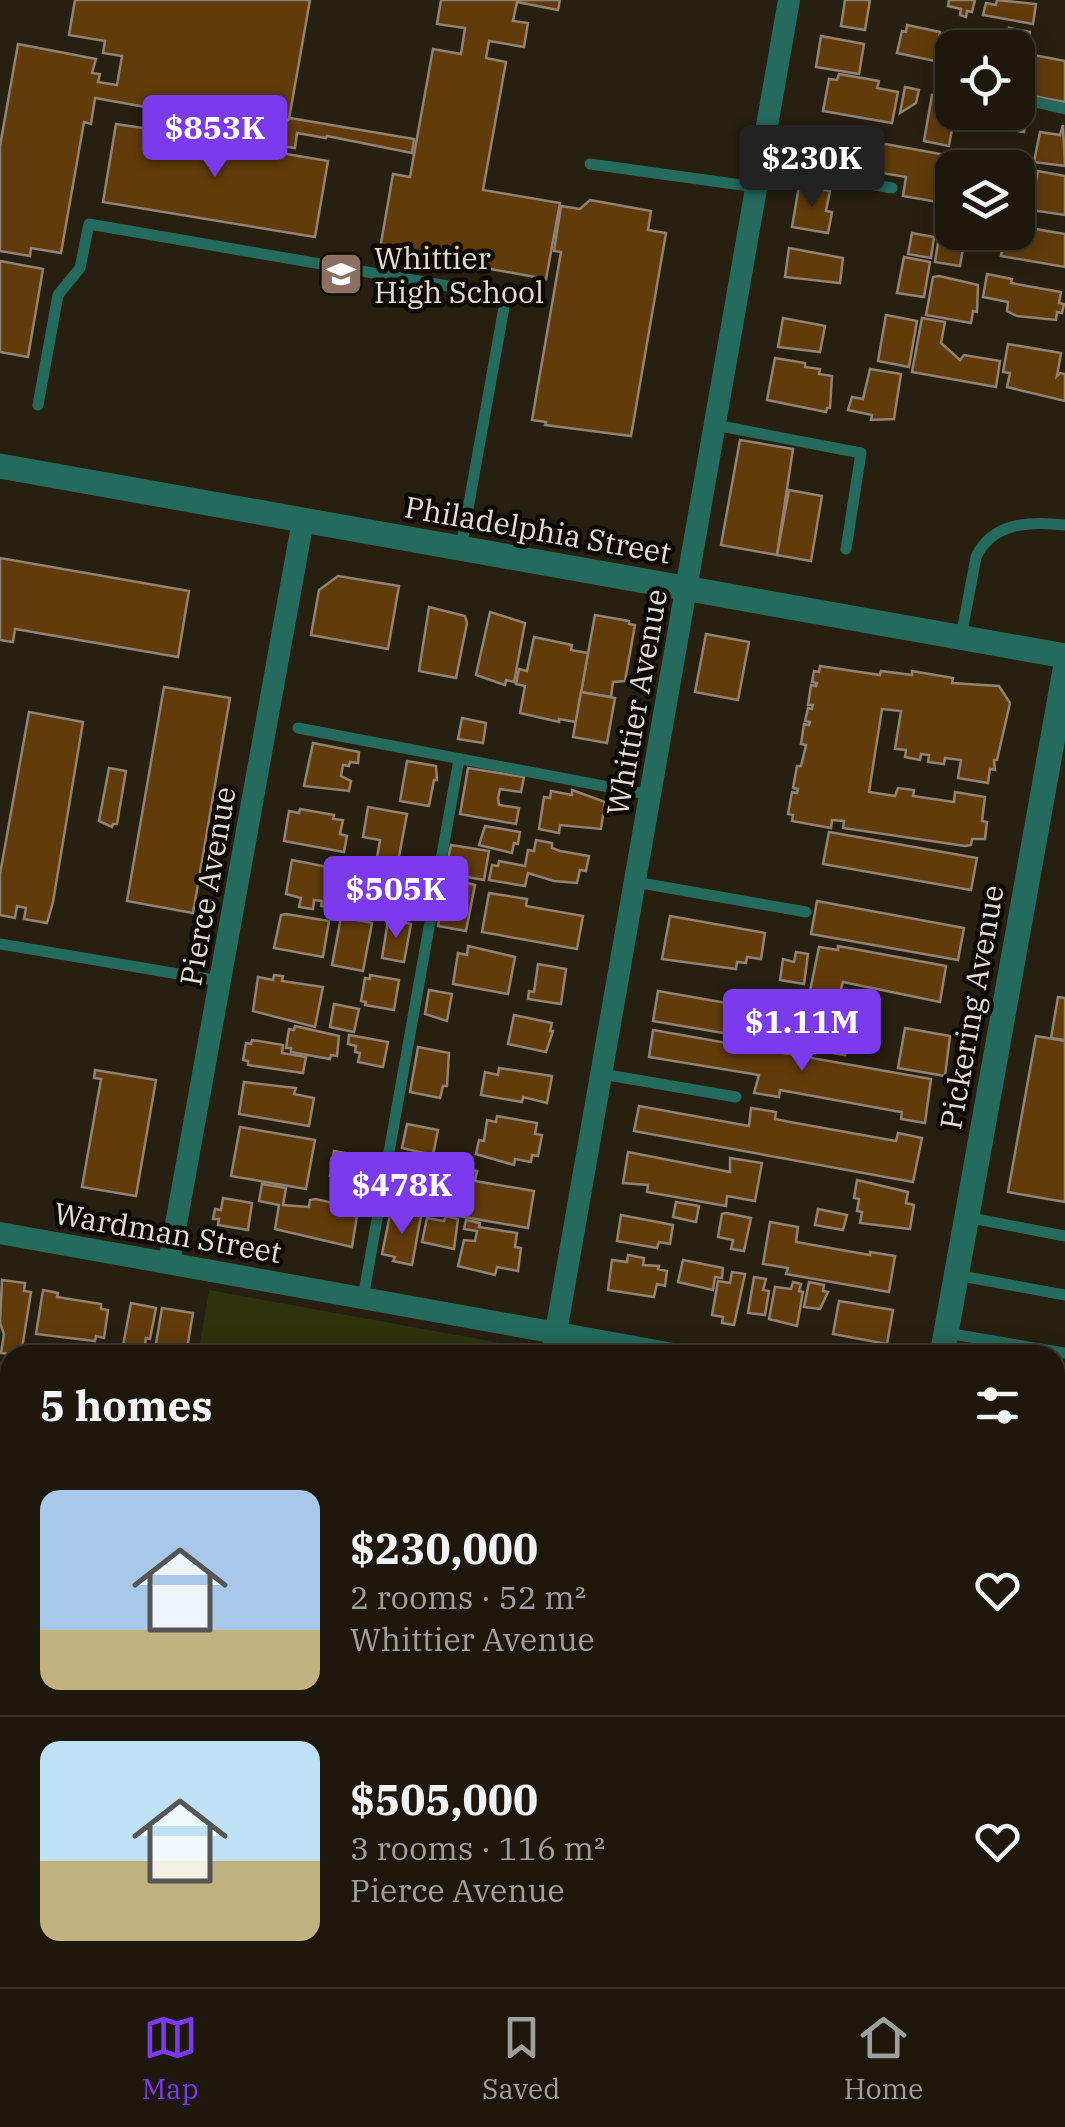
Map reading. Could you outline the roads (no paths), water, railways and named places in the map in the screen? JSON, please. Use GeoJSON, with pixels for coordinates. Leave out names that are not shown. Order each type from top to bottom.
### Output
{"type":"FeatureCollection","features":[{"type":"Feature","properties":{"kind":"street","name":"Whittier Avenue"},"geometry":{"type":"LineString","coordinates":[[554,1344],[788,0]]}},
{"type":"Feature","properties":{"kind":"street","name":"Philadelphia Street"},"geometry":{"type":"LineString","coordinates":[[0,466],[1065,656]]}},
{"type":"Feature","properties":{"kind":"street","name":"Pierce Avenue"},"geometry":{"type":"LineString","coordinates":[[169,1262],[303,520]]}},
{"type":"Feature","properties":{"kind":"street","name":"Pickering Avenue"},"geometry":{"type":"LineString","coordinates":[[944,1344],[1065,670]]}},
{"type":"Feature","properties":{"kind":"street","name":"Wardman Street"},"geometry":{"type":"LineString","coordinates":[[0,1233],[363,1298],[554,1344]]}},
{"type":"Feature","properties":{"kind":"lane"},"geometry":{"type":"LineString","coordinates":[[1035,102],[1065,108]]}},
{"type":"Feature","properties":{"kind":"lane"},"geometry":{"type":"LineString","coordinates":[[590,164],[892,188]]}},
{"type":"Feature","properties":{"kind":"lane"},"geometry":{"type":"LineString","coordinates":[[38,405],[58,296],[80,268],[89,224],[506,296],[461,548]]}},
{"type":"Feature","properties":{"kind":"lane"},"geometry":{"type":"LineString","coordinates":[[715,425],[861,453],[846,549]]}},
{"type":"Feature","properties":{"kind":"lane"},"geometry":{"type":"LineString","coordinates":[[961,638],[976,557],[982,545],[1006,528],[1022,524],[1065,526]]}},
{"type":"Feature","properties":{"kind":"lane"},"geometry":{"type":"LineString","coordinates":[[298,728],[651,795]]}},
{"type":"Feature","properties":{"kind":"lane"},"geometry":{"type":"LineString","coordinates":[[363,1298],[459,759]]}},
{"type":"Feature","properties":{"kind":"lane"},"geometry":{"type":"LineString","coordinates":[[636,882],[806,912]]}},
{"type":"Feature","properties":{"kind":"lane"},"geometry":{"type":"LineString","coordinates":[[0,944],[220,981]]}},
{"type":"Feature","properties":{"kind":"lane"},"geometry":{"type":"LineString","coordinates":[[602,1074],[736,1097]]}},
{"type":"Feature","properties":{"kind":"lane"},"geometry":{"type":"LineString","coordinates":[[966,1217],[1065,1236]]}},
{"type":"Feature","properties":{"kind":"lane"},"geometry":{"type":"LineString","coordinates":[[956,1275],[1065,1295]]}},
{"type":"Feature","properties":{"kind":"place","name":"Whittier High School"},"geometry":{"type":"Point","coordinates":[341,274]}}]}
